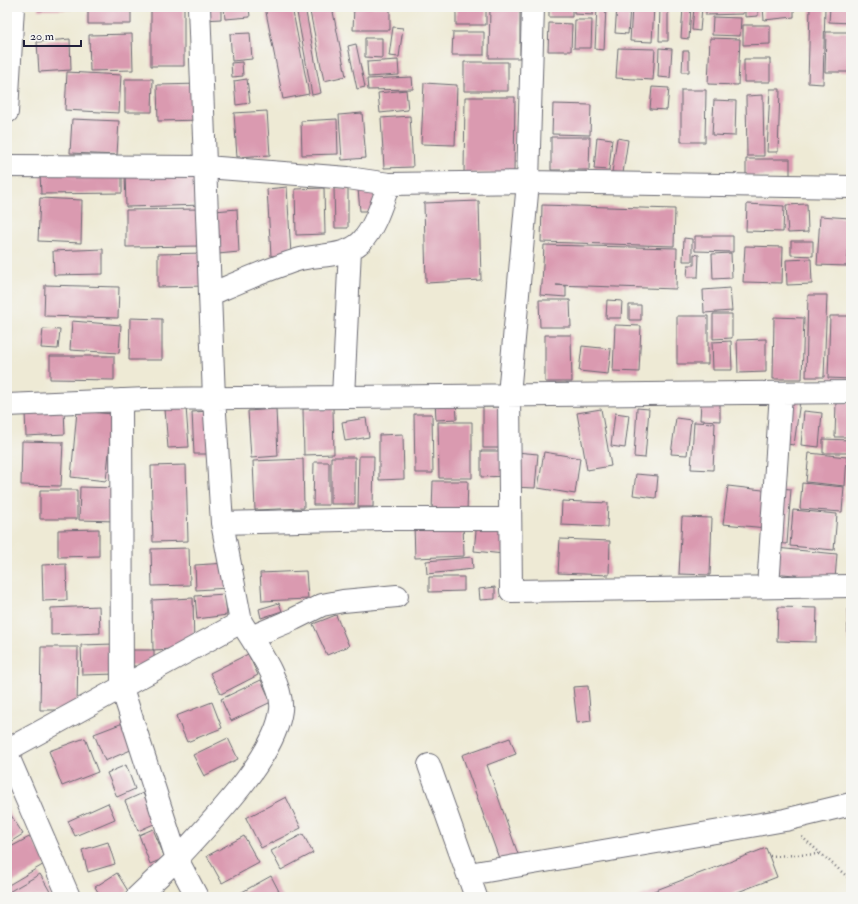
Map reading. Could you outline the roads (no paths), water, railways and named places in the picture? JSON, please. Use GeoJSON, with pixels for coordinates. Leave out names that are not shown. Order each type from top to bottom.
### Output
{"type":"FeatureCollection","features":[{"type":"Feature","properties":{"kind":"street"},"geometry":{"type":"LineString","coordinates":[[7,112],[12,7]]}},
{"type":"Feature","properties":{"kind":"street"},"geometry":{"type":"LineString","coordinates":[[137,897],[177,859],[231,800],[270,743],[281,709],[278,690],[264,656],[246,630],[222,523],[214,398],[199,7]]}},
{"type":"Feature","properties":{"kind":"street"},"geometry":{"type":"LineString","coordinates":[[533,7],[528,182],[509,395],[511,591],[851,586]]}},
{"type":"Feature","properties":{"kind":"street"},"geometry":{"type":"LineString","coordinates":[[7,166],[206,167],[348,178],[389,184],[528,182],[851,187]]}},
{"type":"Feature","properties":{"kind":"street"},"geometry":{"type":"LineString","coordinates":[[211,294],[298,260],[326,256],[350,249],[361,242],[371,228],[389,184]]}},
{"type":"Feature","properties":{"kind":"street"},"geometry":{"type":"LineString","coordinates":[[343,397],[350,249]]}},
{"type":"Feature","properties":{"kind":"street"},"geometry":{"type":"LineString","coordinates":[[768,587],[781,392]]}},
{"type":"Feature","properties":{"kind":"street"},"geometry":{"type":"LineString","coordinates":[[7,405],[214,398],[851,392]]}},
{"type":"Feature","properties":{"kind":"street"},"geometry":{"type":"LineString","coordinates":[[121,400],[122,688],[177,859],[197,897]]}},
{"type":"Feature","properties":{"kind":"street"},"geometry":{"type":"LineString","coordinates":[[222,523],[382,519],[510,519]]}},
{"type":"Feature","properties":{"kind":"street"},"geometry":{"type":"LineString","coordinates":[[7,750],[122,688],[246,630],[294,619],[322,605],[342,600],[397,596]]}},
{"type":"Feature","properties":{"kind":"street"},"geometry":{"type":"LineString","coordinates":[[7,754],[69,897]]}},
{"type":"Feature","properties":{"kind":"street"},"geometry":{"type":"LineString","coordinates":[[429,765],[476,897]]}},
{"type":"Feature","properties":{"kind":"street"},"geometry":{"type":"LineString","coordinates":[[469,874],[785,820],[851,804]]}}]}
